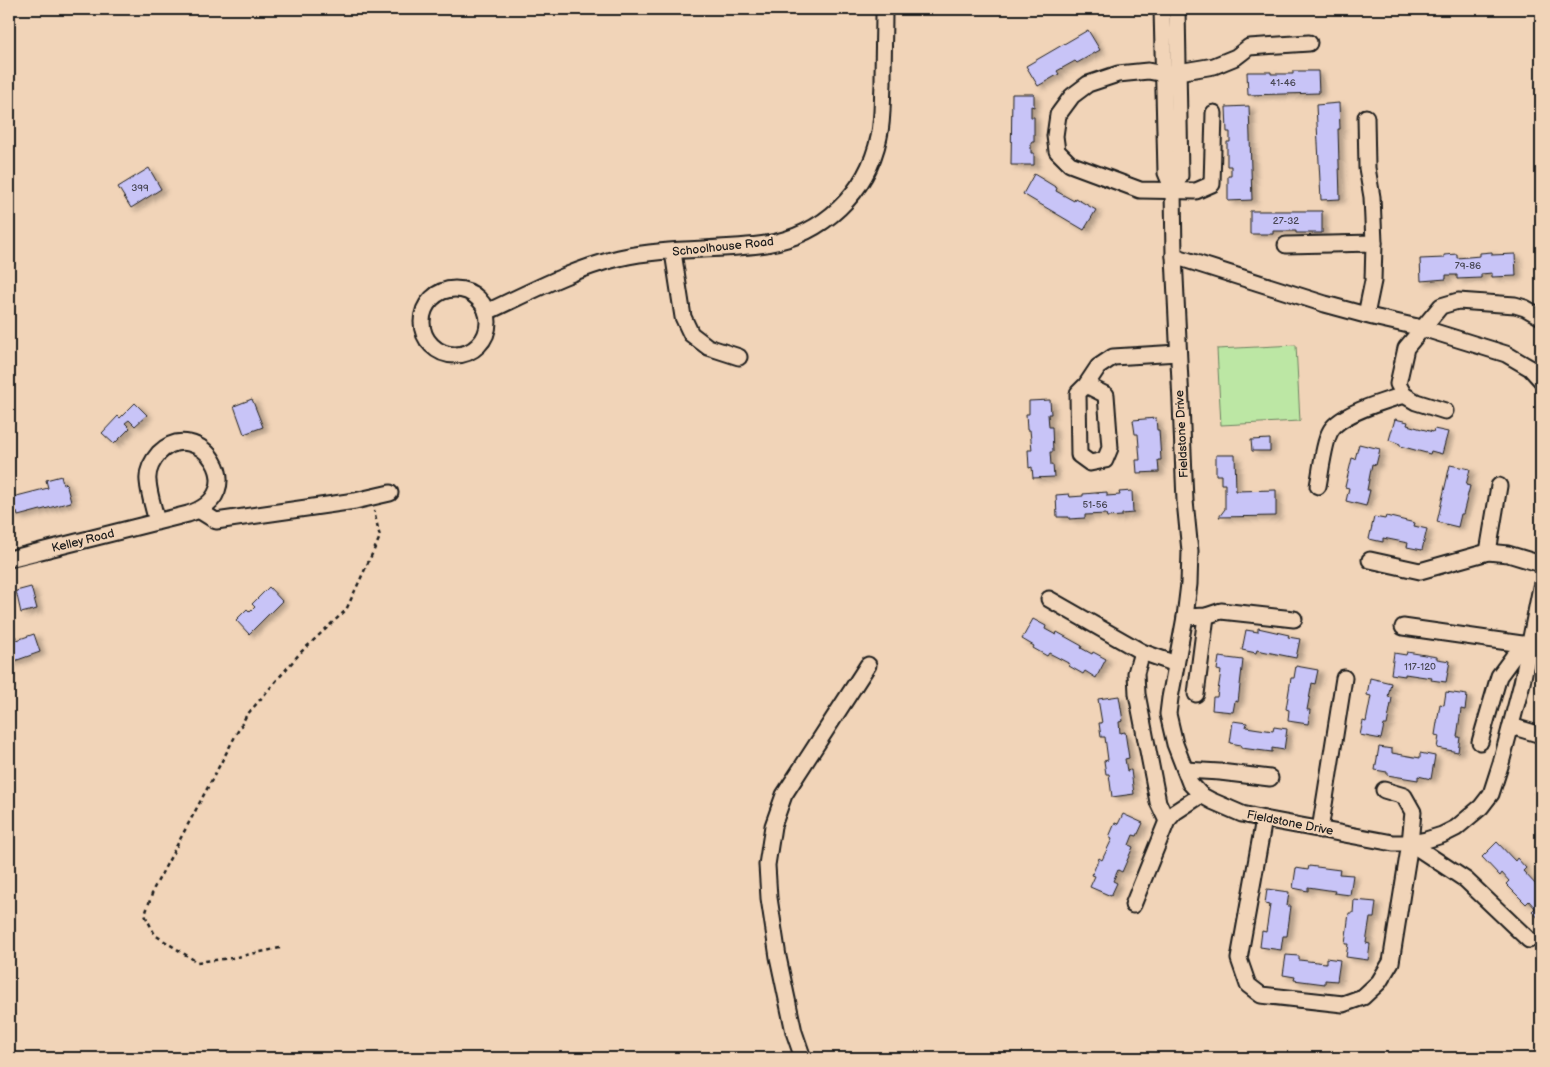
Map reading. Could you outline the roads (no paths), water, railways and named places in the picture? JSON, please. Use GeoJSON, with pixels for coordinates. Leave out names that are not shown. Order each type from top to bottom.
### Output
{"type":"FeatureCollection","features":[{"type":"Feature","properties":{"kind":"street","name":"Schoolhouse Road"},"geometry":{"type":"LineString","coordinates":[[487,312],[551,282],[619,258],[765,244],[789,239],[814,227],[837,212],[857,188],[872,163],[879,136],[882,106],[884,9]]}},
{"type":"Feature","properties":{"kind":"street","name":"Fieldstone Drive"},"geometry":{"type":"LineString","coordinates":[[1162,9],[1171,73],[1180,176],[1173,190],[1174,256],[1190,551],[1189,584],[1185,616],[1168,714],[1175,744],[1190,783],[1201,794],[1212,801],[1242,814],[1264,820],[1393,843],[1426,840],[1449,832],[1481,807],[1491,794],[1511,726],[1541,587]]}},
{"type":"Feature","properties":{"kind":"street","name":"Fieldstone Drive"},"geometry":{"type":"LineString","coordinates":[[1171,73],[1177,9]]}},
{"type":"Feature","properties":{"kind":"street"},"geometry":{"type":"LineString","coordinates":[[1214,113],[1212,184],[1196,191],[1140,190],[1070,164],[1057,151],[1058,116],[1072,96],[1088,84],[1118,74],[1148,71],[1171,73],[1214,66],[1236,57],[1249,47],[1309,43]]}},
{"type":"Feature","properties":{"kind":"street"},"geometry":{"type":"LineString","coordinates":[[1366,117],[1367,168],[1372,197],[1374,243],[1373,281],[1366,315]]}},
{"type":"Feature","properties":{"kind":"street"},"geometry":{"type":"LineString","coordinates":[[1286,244],[1374,243]]}},
{"type":"Feature","properties":{"kind":"street"},"geometry":{"type":"LineString","coordinates":[[673,252],[683,317],[691,334],[708,347],[739,357]]}},
{"type":"Feature","properties":{"kind":"street"},"geometry":{"type":"LineString","coordinates":[[1174,256],[1325,304],[1422,328],[1506,354],[1530,368],[1541,380]]}},
{"type":"Feature","properties":{"kind":"street"},"geometry":{"type":"LineString","coordinates":[[452,288],[463,289],[474,294],[482,302],[487,312],[488,323],[484,338],[473,350],[463,354],[441,353],[429,343],[422,328],[421,317],[425,306],[432,297],[441,291],[452,288]]}},
{"type":"Feature","properties":{"kind":"street"},"geometry":{"type":"LineString","coordinates":[[1445,411],[1416,402],[1404,395],[1398,384],[1406,348],[1441,306],[1458,302],[1515,305],[1541,317]]}},
{"type":"Feature","properties":{"kind":"street"},"geometry":{"type":"LineString","coordinates":[[1086,385],[1106,395],[1110,448],[1105,460],[1090,463],[1079,455],[1078,393],[1098,367],[1113,357],[1178,353]]}},
{"type":"Feature","properties":{"kind":"street"},"geometry":{"type":"LineString","coordinates":[[1318,486],[1325,447],[1332,429],[1345,418],[1371,406],[1404,395]]}},
{"type":"Feature","properties":{"kind":"street"},"geometry":{"type":"LineString","coordinates":[[157,522],[148,480],[150,468],[155,458],[163,450],[174,444],[196,445],[206,451],[214,460],[218,471],[219,483],[216,494],[209,504],[200,511],[216,521],[355,501],[390,493]]}},
{"type":"Feature","properties":{"kind":"street"},"geometry":{"type":"LineString","coordinates":[[1488,552],[1499,486]]}},
{"type":"Feature","properties":{"kind":"street","name":"Kelley Road"},"geometry":{"type":"LineString","coordinates":[[9,559],[200,511]]}},
{"type":"Feature","properties":{"kind":"street"},"geometry":{"type":"LineString","coordinates":[[1370,560],[1420,571],[1488,552],[1508,554],[1541,564]]}},
{"type":"Feature","properties":{"kind":"street"},"geometry":{"type":"LineString","coordinates":[[1048,599],[1142,652],[1176,664]]}},
{"type":"Feature","properties":{"kind":"street"},"geometry":{"type":"LineString","coordinates":[[1185,616],[1206,616],[1222,610],[1294,619]]}},
{"type":"Feature","properties":{"kind":"street"},"geometry":{"type":"LineString","coordinates":[[1196,694],[1206,616]]}},
{"type":"Feature","properties":{"kind":"street"},"geometry":{"type":"LineString","coordinates":[[1403,627],[1529,645]]}},
{"type":"Feature","properties":{"kind":"street"},"geometry":{"type":"LineString","coordinates":[[1480,742],[1499,676],[1513,657],[1529,645]]}},
{"type":"Feature","properties":{"kind":"street"},"geometry":{"type":"LineString","coordinates":[[1142,652],[1136,673],[1137,694],[1158,802],[1167,821]]}},
{"type":"Feature","properties":{"kind":"street"},"geometry":{"type":"LineString","coordinates":[[803,1058],[794,1032],[768,898],[767,865],[773,826],[784,795],[868,665]]}},
{"type":"Feature","properties":{"kind":"street"},"geometry":{"type":"LineString","coordinates":[[1320,830],[1344,678]]}},
{"type":"Feature","properties":{"kind":"street"},"geometry":{"type":"LineString","coordinates":[[1511,726],[1541,735]]}},
{"type":"Feature","properties":{"kind":"street"},"geometry":{"type":"LineString","coordinates":[[1185,770],[1270,778]]}},
{"type":"Feature","properties":{"kind":"street"},"geometry":{"type":"LineString","coordinates":[[1264,820],[1238,959],[1248,985],[1261,994],[1343,1004],[1363,997],[1379,982],[1391,962],[1413,812],[1404,796],[1384,790]]}},
{"type":"Feature","properties":{"kind":"street"},"geometry":{"type":"LineString","coordinates":[[1133,905],[1167,821],[1175,812],[1201,794]]}},
{"type":"Feature","properties":{"kind":"street"},"geometry":{"type":"LineString","coordinates":[[1410,842],[1466,880],[1529,940]]}}]}
